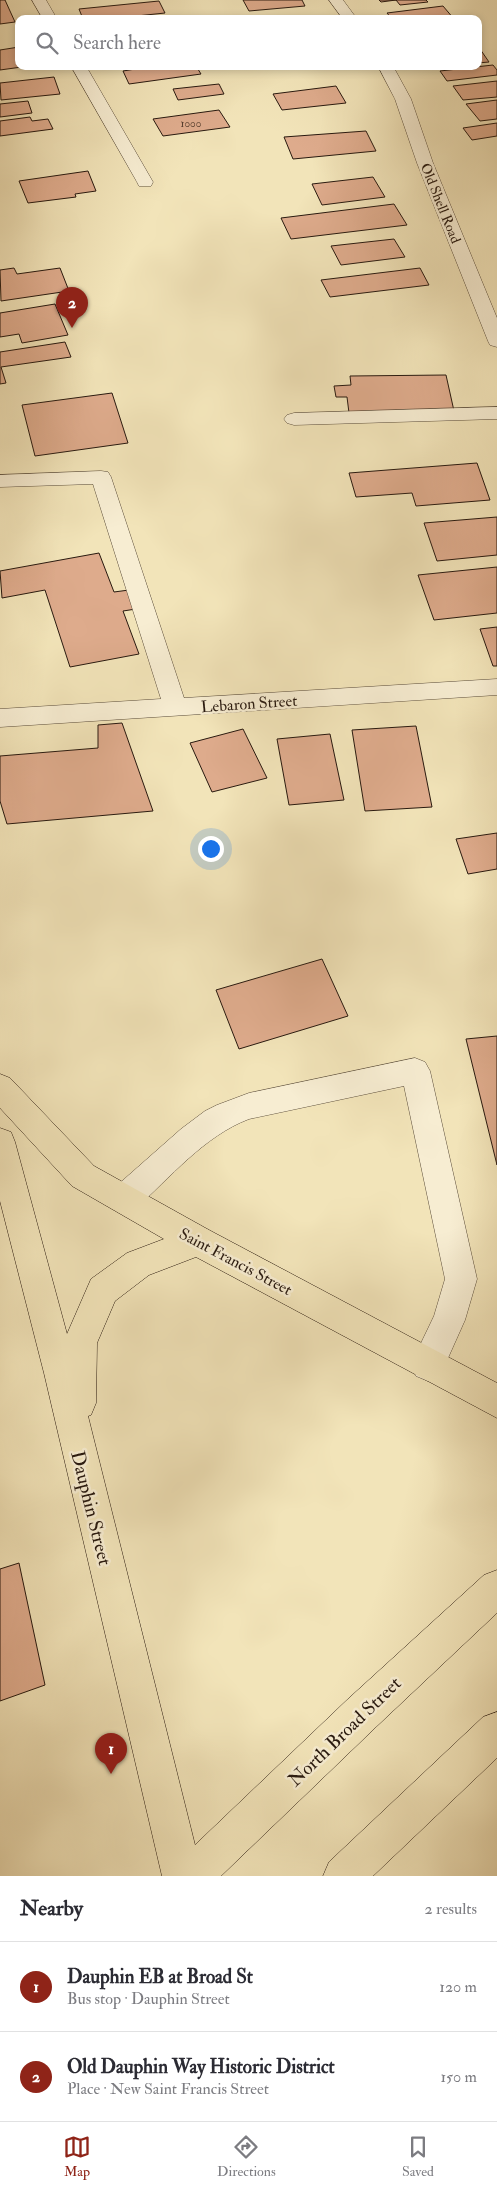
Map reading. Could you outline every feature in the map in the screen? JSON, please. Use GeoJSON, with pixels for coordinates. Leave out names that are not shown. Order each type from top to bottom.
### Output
{"type":"FeatureCollection","features":[{"type":"Feature","properties":{"kind":"main road","name":"Saint Francis Street"},"geometry":{"type":"LineString","coordinates":[[0,1087],[83,1176],[198,1241],[497,1401]]}},
{"type":"Feature","properties":{"kind":"main road","name":"Dauphin Street"},"geometry":{"type":"LineString","coordinates":[[0,1142],[61,1373],[182,1876]]}},
{"type":"Feature","properties":{"kind":"main road"},"geometry":{"type":"LineString","coordinates":[[79,1454],[80,1342],[104,1290],[138,1264],[198,1241]]}},
{"type":"Feature","properties":{"kind":"main road","name":"North Broad Street"},"geometry":{"type":"LineString","coordinates":[[192,1876],[362,1712],[497,1588]]}},
{"type":"Feature","properties":{"kind":"main road"},"geometry":{"type":"LineString","coordinates":[[343,1876],[497,1731]]}},
{"type":"Feature","properties":{"kind":"street"},"geometry":{"type":"LineString","coordinates":[[39,0],[48,15]]}},
{"type":"Feature","properties":{"kind":"street"},"geometry":{"type":"LineString","coordinates":[[336,0],[347,15]]}},
{"type":"Feature","properties":{"kind":"street"},"geometry":{"type":"LineString","coordinates":[[80,70],[145,182]]}},
{"type":"Feature","properties":{"kind":"street","name":"Old Shell Road"},"geometry":{"type":"LineString","coordinates":[[387,70],[403,99],[425,163],[497,341]]}},
{"type":"Feature","properties":{"kind":"street"},"geometry":{"type":"LineString","coordinates":[[294,419],[497,413]]}},
{"type":"Feature","properties":{"kind":"street"},"geometry":{"type":"LineString","coordinates":[[0,481],[101,477],[175,707]]}},
{"type":"Feature","properties":{"kind":"street","name":"Lebaron Street"},"geometry":{"type":"LineString","coordinates":[[0,718],[497,687]]}},
{"type":"Feature","properties":{"kind":"street"},"geometry":{"type":"LineString","coordinates":[[124,1199],[199,1134],[230,1113],[249,1106],[415,1071],[461,1278],[449,1320],[428,1364]]}},
{"type":"Feature","properties":{"kind":"building"},"geometry":{"type":"Polygon","coordinates":[[[0,0],[5,0],[15,22],[0,24],[0,0]]]}},
{"type":"Feature","properties":{"kind":"building"},"geometry":{"type":"Polygon","coordinates":[[[243,0],[302,0],[305,6],[249,11],[243,0]]]}},
{"type":"Feature","properties":{"kind":"building"},"geometry":{"type":"Polygon","coordinates":[[[379,0],[396,0],[381,2],[379,0]]]}},
{"type":"Feature","properties":{"kind":"building"},"geometry":{"type":"Polygon","coordinates":[[[396,0],[426,0],[428,2],[400,5],[396,0]]]}},
{"type":"Feature","properties":{"kind":"building"},"geometry":{"type":"Polygon","coordinates":[[[159,1],[165,13],[146,15],[81,15],[79,9],[159,1]]]}},
{"type":"Feature","properties":{"kind":"building"},"geometry":{"type":"Polygon","coordinates":[[[443,6],[451,15],[389,15],[387,13],[443,6]]]}},
{"type":"Feature","properties":{"kind":"building"},"geometry":{"type":"Polygon","coordinates":[[[15,48],[15,68],[0,70],[0,50],[15,48]]]}},
{"type":"Feature","properties":{"kind":"building"},"geometry":{"type":"Polygon","coordinates":[[[482,52],[489,62],[482,63],[482,52]]]}},
{"type":"Feature","properties":{"kind":"building"},"geometry":{"type":"Polygon","coordinates":[[[493,65],[497,70],[497,75],[447,81],[440,71],[482,70],[482,66],[493,65]]]}},
{"type":"Feature","properties":{"kind":"building"},"geometry":{"type":"Polygon","coordinates":[[[198,70],[201,74],[129,84],[123,71],[198,70]]]}},
{"type":"Feature","properties":{"kind":"building"},"geometry":{"type":"Polygon","coordinates":[[[54,77],[60,94],[1,100],[0,83],[54,77]]]}},
{"type":"Feature","properties":{"kind":"building"},"geometry":{"type":"Polygon","coordinates":[[[497,81],[497,97],[463,100],[453,86],[497,81]]]}},
{"type":"Feature","properties":{"kind":"building"},"geometry":{"type":"Polygon","coordinates":[[[219,84],[224,94],[178,100],[173,89],[219,84]]]}},
{"type":"Feature","properties":{"kind":"building"},"geometry":{"type":"Polygon","coordinates":[[[336,86],[346,103],[282,110],[273,94],[336,86]]]}},
{"type":"Feature","properties":{"kind":"building"},"geometry":{"type":"Polygon","coordinates":[[[497,100],[497,119],[480,121],[466,104],[497,100]]]}},
{"type":"Feature","properties":{"kind":"building"},"geometry":{"type":"Polygon","coordinates":[[[28,101],[32,113],[0,117],[0,104],[28,101]]]}},
{"type":"Feature","properties":{"kind":"building"},"geometry":{"type":"Polygon","coordinates":[[[219,110],[230,127],[163,136],[153,119],[219,110]]]}},
{"type":"Feature","properties":{"kind":"building"},"geometry":{"type":"Polygon","coordinates":[[[30,117],[32,121],[48,119],[53,129],[0,136],[0,121],[30,117]]]}},
{"type":"Feature","properties":{"kind":"building"},"geometry":{"type":"Polygon","coordinates":[[[497,123],[497,136],[472,140],[463,128],[497,123]]]}},
{"type":"Feature","properties":{"kind":"building"},"geometry":{"type":"Polygon","coordinates":[[[366,131],[376,151],[293,159],[284,137],[366,131]]]}},
{"type":"Feature","properties":{"kind":"building"},"geometry":{"type":"Polygon","coordinates":[[[88,171],[96,191],[75,194],[76,197],[28,203],[19,181],[88,171]]]}},
{"type":"Feature","properties":{"kind":"building"},"geometry":{"type":"Polygon","coordinates":[[[373,177],[385,197],[322,205],[312,184],[373,177]]]}},
{"type":"Feature","properties":{"kind":"building"},"geometry":{"type":"Polygon","coordinates":[[[394,204],[407,225],[291,239],[281,218],[394,204]]]}},
{"type":"Feature","properties":{"kind":"building"},"geometry":{"type":"Polygon","coordinates":[[[394,239],[405,257],[341,265],[331,246],[394,239]]]}},
{"type":"Feature","properties":{"kind":"building"},"geometry":{"type":"Polygon","coordinates":[[[14,268],[17,274],[60,268],[69,291],[1,301],[0,270],[14,268]]]}},
{"type":"Feature","properties":{"kind":"building"},"geometry":{"type":"Polygon","coordinates":[[[420,268],[429,285],[330,297],[321,280],[420,268]]]}},
{"type":"Feature","properties":{"kind":"building"},"geometry":{"type":"Polygon","coordinates":[[[55,304],[68,335],[22,343],[19,334],[0,337],[0,313],[55,304]]]}},
{"type":"Feature","properties":{"kind":"building"},"geometry":{"type":"Polygon","coordinates":[[[65,342],[71,357],[1,367],[6,383],[0,384],[0,352],[65,342]]]}},
{"type":"Feature","properties":{"kind":"building"},"geometry":{"type":"Polygon","coordinates":[[[446,375],[454,411],[349,413],[347,397],[336,397],[334,386],[351,385],[350,376],[446,375]]]}},
{"type":"Feature","properties":{"kind":"building"},"geometry":{"type":"Polygon","coordinates":[[[112,393],[128,443],[35,456],[22,405],[112,393]]]}},
{"type":"Feature","properties":{"kind":"building"},"geometry":{"type":"Polygon","coordinates":[[[477,463],[490,500],[416,506],[412,493],[356,497],[349,473],[477,463]]]}},
{"type":"Feature","properties":{"kind":"building"},"geometry":{"type":"Polygon","coordinates":[[[497,517],[497,555],[437,561],[424,523],[497,517]]]}},
{"type":"Feature","properties":{"kind":"building"},"geometry":{"type":"Polygon","coordinates":[[[99,553],[114,592],[129,590],[136,609],[123,611],[139,654],[70,667],[45,590],[2,598],[0,571],[99,553]]]}},
{"type":"Feature","properties":{"kind":"building"},"geometry":{"type":"Polygon","coordinates":[[[497,567],[497,613],[434,620],[418,575],[497,567]]]}},
{"type":"Feature","properties":{"kind":"building"},"geometry":{"type":"Polygon","coordinates":[[[497,627],[497,666],[493,666],[480,629],[497,627]]]}},
{"type":"Feature","properties":{"kind":"building"},"geometry":{"type":"Polygon","coordinates":[[[122,723],[153,811],[7,824],[0,801],[0,756],[98,748],[98,725],[122,723]]]}},
{"type":"Feature","properties":{"kind":"building"},"geometry":{"type":"Polygon","coordinates":[[[416,726],[432,807],[365,811],[352,730],[416,726]]]}},
{"type":"Feature","properties":{"kind":"building"},"geometry":{"type":"Polygon","coordinates":[[[243,729],[267,778],[212,792],[190,743],[243,729]]]}},
{"type":"Feature","properties":{"kind":"building"},"geometry":{"type":"Polygon","coordinates":[[[330,734],[344,800],[289,805],[277,739],[330,734]]]}},
{"type":"Feature","properties":{"kind":"building"},"geometry":{"type":"Polygon","coordinates":[[[497,833],[497,869],[468,874],[456,839],[497,833]]]}},
{"type":"Feature","properties":{"kind":"building"},"geometry":{"type":"Polygon","coordinates":[[[322,959],[348,1016],[239,1049],[216,990],[322,959]]]}},
{"type":"Feature","properties":{"kind":"building"},"geometry":{"type":"Polygon","coordinates":[[[497,1036],[497,1165],[466,1039],[497,1036]]]}},
{"type":"Feature","properties":{"kind":"building"},"geometry":{"type":"Polygon","coordinates":[[[19,1563],[45,1685],[0,1701],[0,1569],[19,1563]]]}},
{"type":"Feature","properties":{"kind":"place","name":"Old Dauphin Way Historic District"},"geometry":{"type":"Point","coordinates":[72,328]}},
{"type":"Feature","properties":{"kind":"place","name":"Dauphin EB at Broad St"},"geometry":{"type":"Point","coordinates":[111,1774]}}]}
